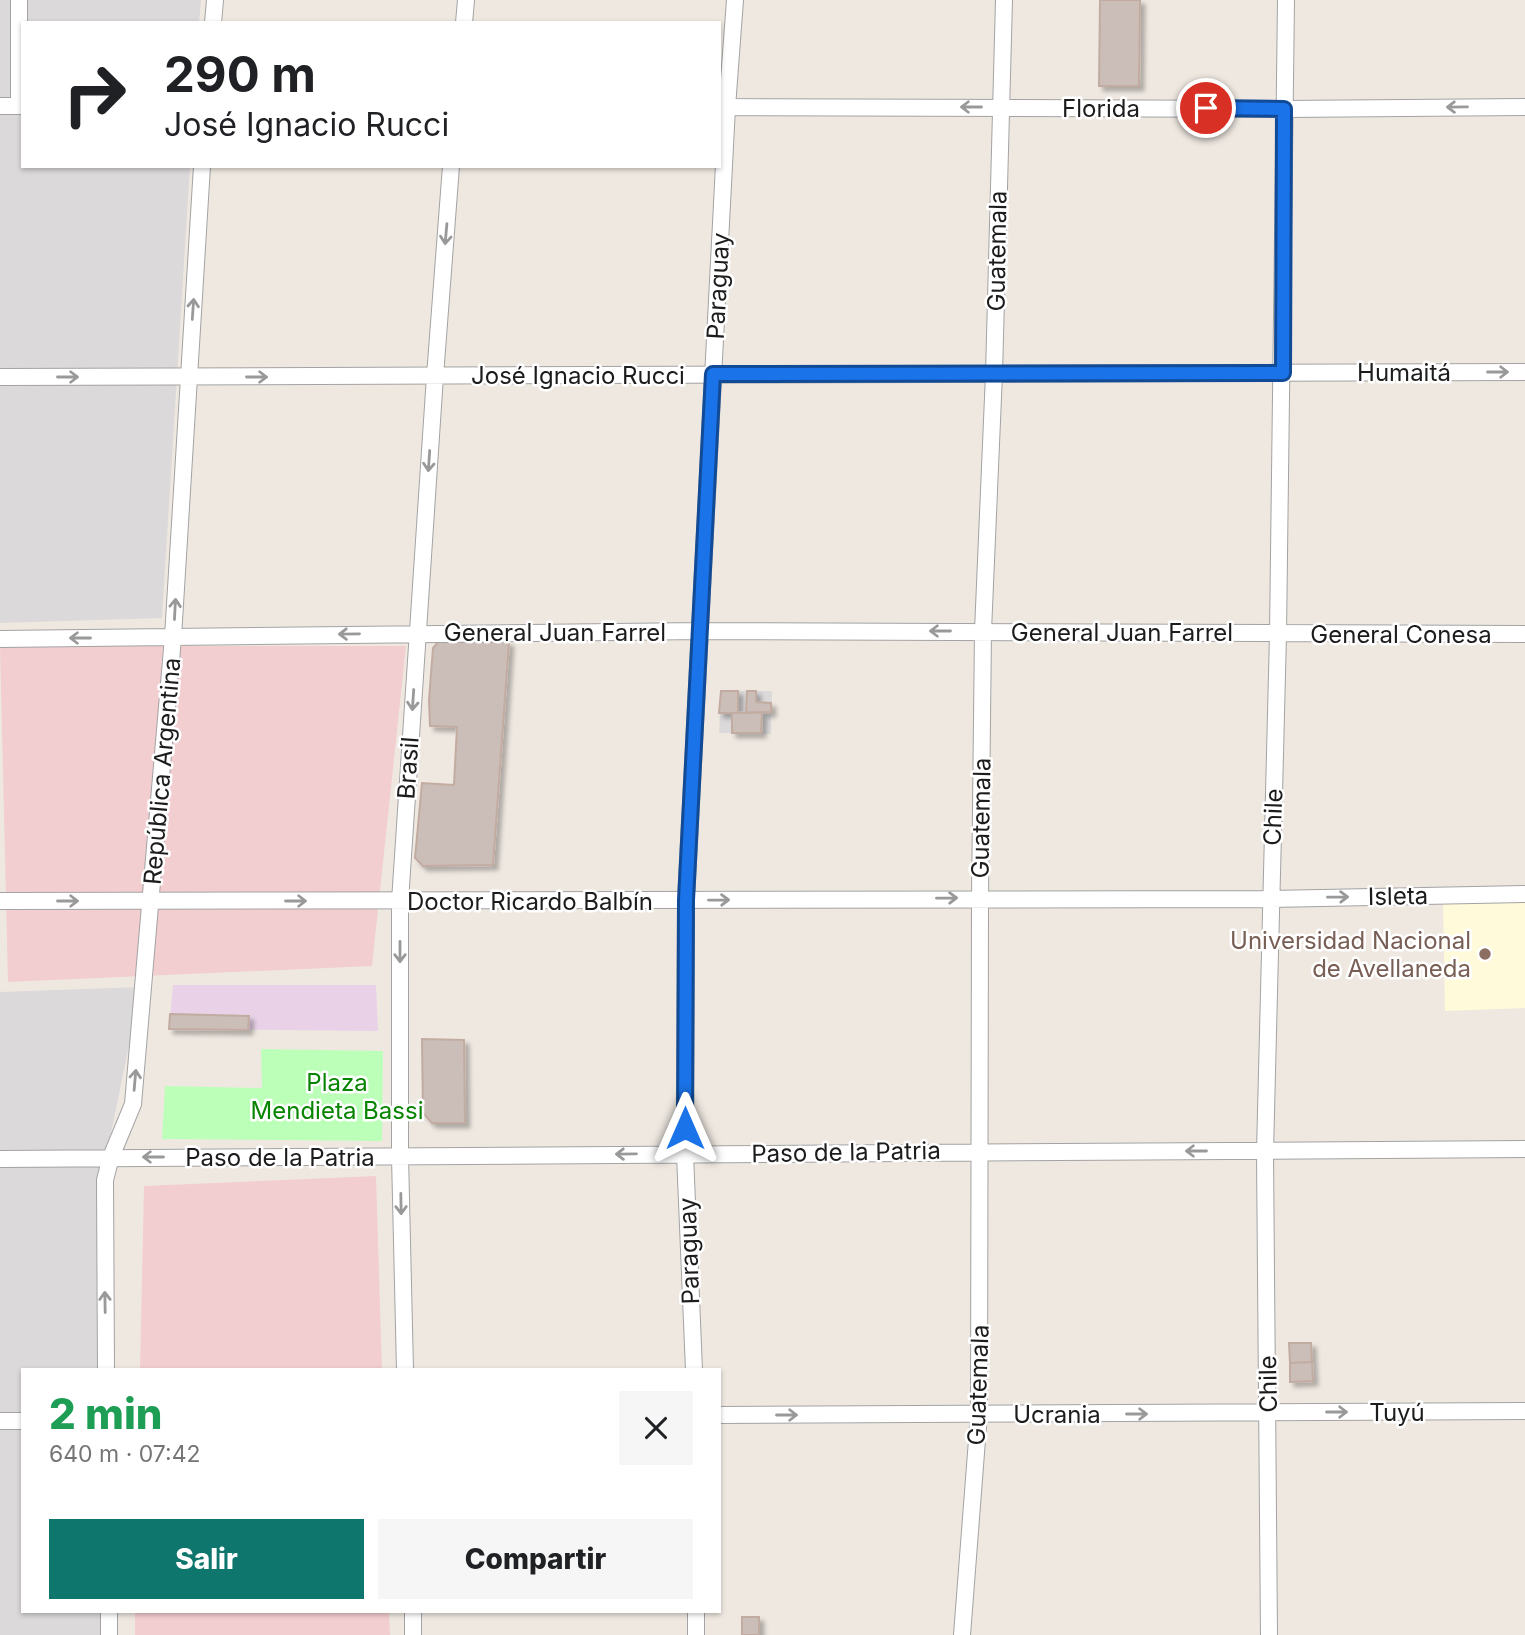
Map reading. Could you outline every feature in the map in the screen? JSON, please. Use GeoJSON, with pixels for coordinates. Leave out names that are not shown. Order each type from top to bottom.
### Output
{"type":"FeatureCollection","features":[{"type":"Feature","properties":{"kind":"street"},"geometry":{"type":"LineString","coordinates":[[0,106],[21,106],[19,0]]}},
{"type":"Feature","properties":{"kind":"street"},"geometry":{"type":"LineString","coordinates":[[213,21],[215,0]]}},
{"type":"Feature","properties":{"kind":"street"},"geometry":{"type":"LineString","coordinates":[[464,21],[466,0]]}},
{"type":"Feature","properties":{"kind":"street","name":"Paraguay"},"geometry":{"type":"LineString","coordinates":[[721,160],[723,107],[735,0]]}},
{"type":"Feature","properties":{"kind":"street","name":"Guatemala"},"geometry":{"type":"LineString","coordinates":[[962,1635],[979,1414],[983,631],[994,374],[1004,0]]}},
{"type":"Feature","properties":{"kind":"street","name":"Chile"},"geometry":{"type":"LineString","coordinates":[[1269,1635],[1265,1152],[1283,373],[1286,0]]}},
{"type":"Feature","properties":{"kind":"street","name":"Florida"},"geometry":{"type":"LineString","coordinates":[[723,107],[1525,107]]}},
{"type":"Feature","properties":{"kind":"street","name":"República Argentina"},"geometry":{"type":"LineString","coordinates":[[106,1368],[105,1180],[111,1157],[133,1104],[173,637],[202,168]]}},
{"type":"Feature","properties":{"kind":"street","name":"Brasil"},"geometry":{"type":"LineString","coordinates":[[405,1368],[400,1156],[400,901],[451,168]]}},
{"type":"Feature","properties":{"kind":"street","name":"Paraguay"},"geometry":{"type":"LineString","coordinates":[[694,1368],[685,1154],[686,900],[721,168]]}},
{"type":"Feature","properties":{"kind":"street","name":"Humaitá"},"geometry":{"type":"LineString","coordinates":[[1283,373],[1525,372]]}},
{"type":"Feature","properties":{"kind":"street","name":"José Ignacio Rucci"},"geometry":{"type":"LineString","coordinates":[[0,377],[1283,373]]}},
{"type":"Feature","properties":{"kind":"street","name":"General Juan Farrel"},"geometry":{"type":"LineString","coordinates":[[0,639],[417,632],[983,631],[1278,634]]}},
{"type":"Feature","properties":{"kind":"street","name":"General Conesa"},"geometry":{"type":"LineString","coordinates":[[1278,634],[1525,634]]}},
{"type":"Feature","properties":{"kind":"street","name":"Isleta"},"geometry":{"type":"LineString","coordinates":[[1270,898],[1525,894]]}},
{"type":"Feature","properties":{"kind":"street","name":"Doctor Ricardo Balbín"},"geometry":{"type":"LineString","coordinates":[[0,901],[1270,898]]}},
{"type":"Feature","properties":{"kind":"street","name":"Paso de la Patria"},"geometry":{"type":"LineString","coordinates":[[0,1159],[1525,1149]]}},
{"type":"Feature","properties":{"kind":"street","name":"Tuyú"},"geometry":{"type":"LineString","coordinates":[[1268,1413],[1525,1411]]}},
{"type":"Feature","properties":{"kind":"street","name":"Ucrania"},"geometry":{"type":"LineString","coordinates":[[721,1415],[1268,1413]]}},
{"type":"Feature","properties":{"kind":"street"},"geometry":{"type":"LineString","coordinates":[[0,1421],[21,1421]]}},
{"type":"Feature","properties":{"kind":"street"},"geometry":{"type":"LineString","coordinates":[[108,1613],[109,1635]]}},
{"type":"Feature","properties":{"kind":"street"},"geometry":{"type":"LineString","coordinates":[[413,1613],[413,1635]]}},
{"type":"Feature","properties":{"kind":"street"},"geometry":{"type":"LineString","coordinates":[[696,1613],[696,1635]]}},
{"type":"Feature","properties":{"kind":"shaded area"},"geometry":{"type":"Polygon","coordinates":[[[0,0],[201,0],[199,21],[21,21],[21,168],[190,168],[162,618],[0,623],[0,0]]]}},
{"type":"Feature","properties":{"kind":"shaded area"},"geometry":{"type":"Polygon","coordinates":[[[0,646],[406,646],[372,966],[8,982],[0,646]]]}},
{"type":"Feature","properties":{"kind":"shaded area"},"geometry":{"type":"Polygon","coordinates":[[[721,691],[772,691],[771,734],[719,733],[721,691]]]}},
{"type":"Feature","properties":{"kind":"shaded area","name":"Universidad Nacional de Avellaneda"},"geometry":{"type":"Polygon","coordinates":[[[1525,899],[1525,1008],[1445,1011],[1443,900],[1525,899]]]}},
{"type":"Feature","properties":{"kind":"shaded area"},"geometry":{"type":"Polygon","coordinates":[[[173,985],[376,985],[378,1031],[169,1029],[173,985]]]}},
{"type":"Feature","properties":{"kind":"shaded area"},"geometry":{"type":"Polygon","coordinates":[[[141,987],[101,1182],[101,1368],[21,1368],[21,1613],[100,1613],[100,1635],[0,1635],[0,992],[141,987]]]}},
{"type":"Feature","properties":{"kind":"shaded area"},"geometry":{"type":"Polygon","coordinates":[[[376,1176],[382,1368],[140,1368],[144,1186],[376,1176]]]}},
{"type":"Feature","properties":{"kind":"shaded area"},"geometry":{"type":"Polygon","coordinates":[[[135,1613],[389,1613],[390,1635],[135,1635],[135,1613]]]}},
{"type":"Feature","properties":{"kind":"green space","name":"Plaza Mendieta Bassi"},"geometry":{"type":"Polygon","coordinates":[[[261,1049],[383,1051],[382,1141],[162,1139],[165,1086],[262,1088],[261,1049]]]}},
{"type":"Feature","properties":{"kind":"building"},"geometry":{"type":"Polygon","coordinates":[[[1100,0],[1140,0],[1139,86],[1099,86],[1100,0]]]}},
{"type":"Feature","properties":{"kind":"building"},"geometry":{"type":"Polygon","coordinates":[[[438,642],[509,642],[493,865],[423,866],[415,858],[422,783],[454,785],[457,727],[430,726],[433,648],[438,642]]]}},
{"type":"Feature","properties":{"kind":"building"},"geometry":{"type":"Polygon","coordinates":[[[721,691],[738,691],[738,713],[719,713],[721,691]]]}},
{"type":"Feature","properties":{"kind":"building"},"geometry":{"type":"Polygon","coordinates":[[[747,691],[756,691],[756,702],[771,703],[771,712],[746,713],[747,691]]]}},
{"type":"Feature","properties":{"kind":"building"},"geometry":{"type":"Polygon","coordinates":[[[762,712],[761,733],[732,733],[732,713],[762,712]]]}},
{"type":"Feature","properties":{"kind":"building"},"geometry":{"type":"Polygon","coordinates":[[[170,1014],[249,1016],[248,1030],[169,1029],[170,1014]]]}},
{"type":"Feature","properties":{"kind":"building"},"geometry":{"type":"Polygon","coordinates":[[[422,1039],[464,1040],[465,1123],[432,1123],[423,1113],[422,1039]]]}},
{"type":"Feature","properties":{"kind":"building"},"geometry":{"type":"Polygon","coordinates":[[[1289,1343],[1311,1343],[1312,1362],[1290,1363],[1289,1343]]]}},
{"type":"Feature","properties":{"kind":"building"},"geometry":{"type":"Polygon","coordinates":[[[1312,1362],[1313,1381],[1290,1382],[1290,1363],[1312,1362]]]}},
{"type":"Feature","properties":{"kind":"building"},"geometry":{"type":"Polygon","coordinates":[[[742,1617],[759,1617],[759,1635],[742,1635],[742,1617]]]}},
{"type":"Feature","properties":{"kind":"place","name":"Universidad Nacional de Avellaneda"},"geometry":{"type":"Point","coordinates":[1485,954]}},
{"type":"Feature","properties":{"kind":"route"},"geometry":{"type":"LineString","coordinates":[[685,1128],[686,900],[713,374],[1283,373],[1284,109],[1206,108]]}}]}
